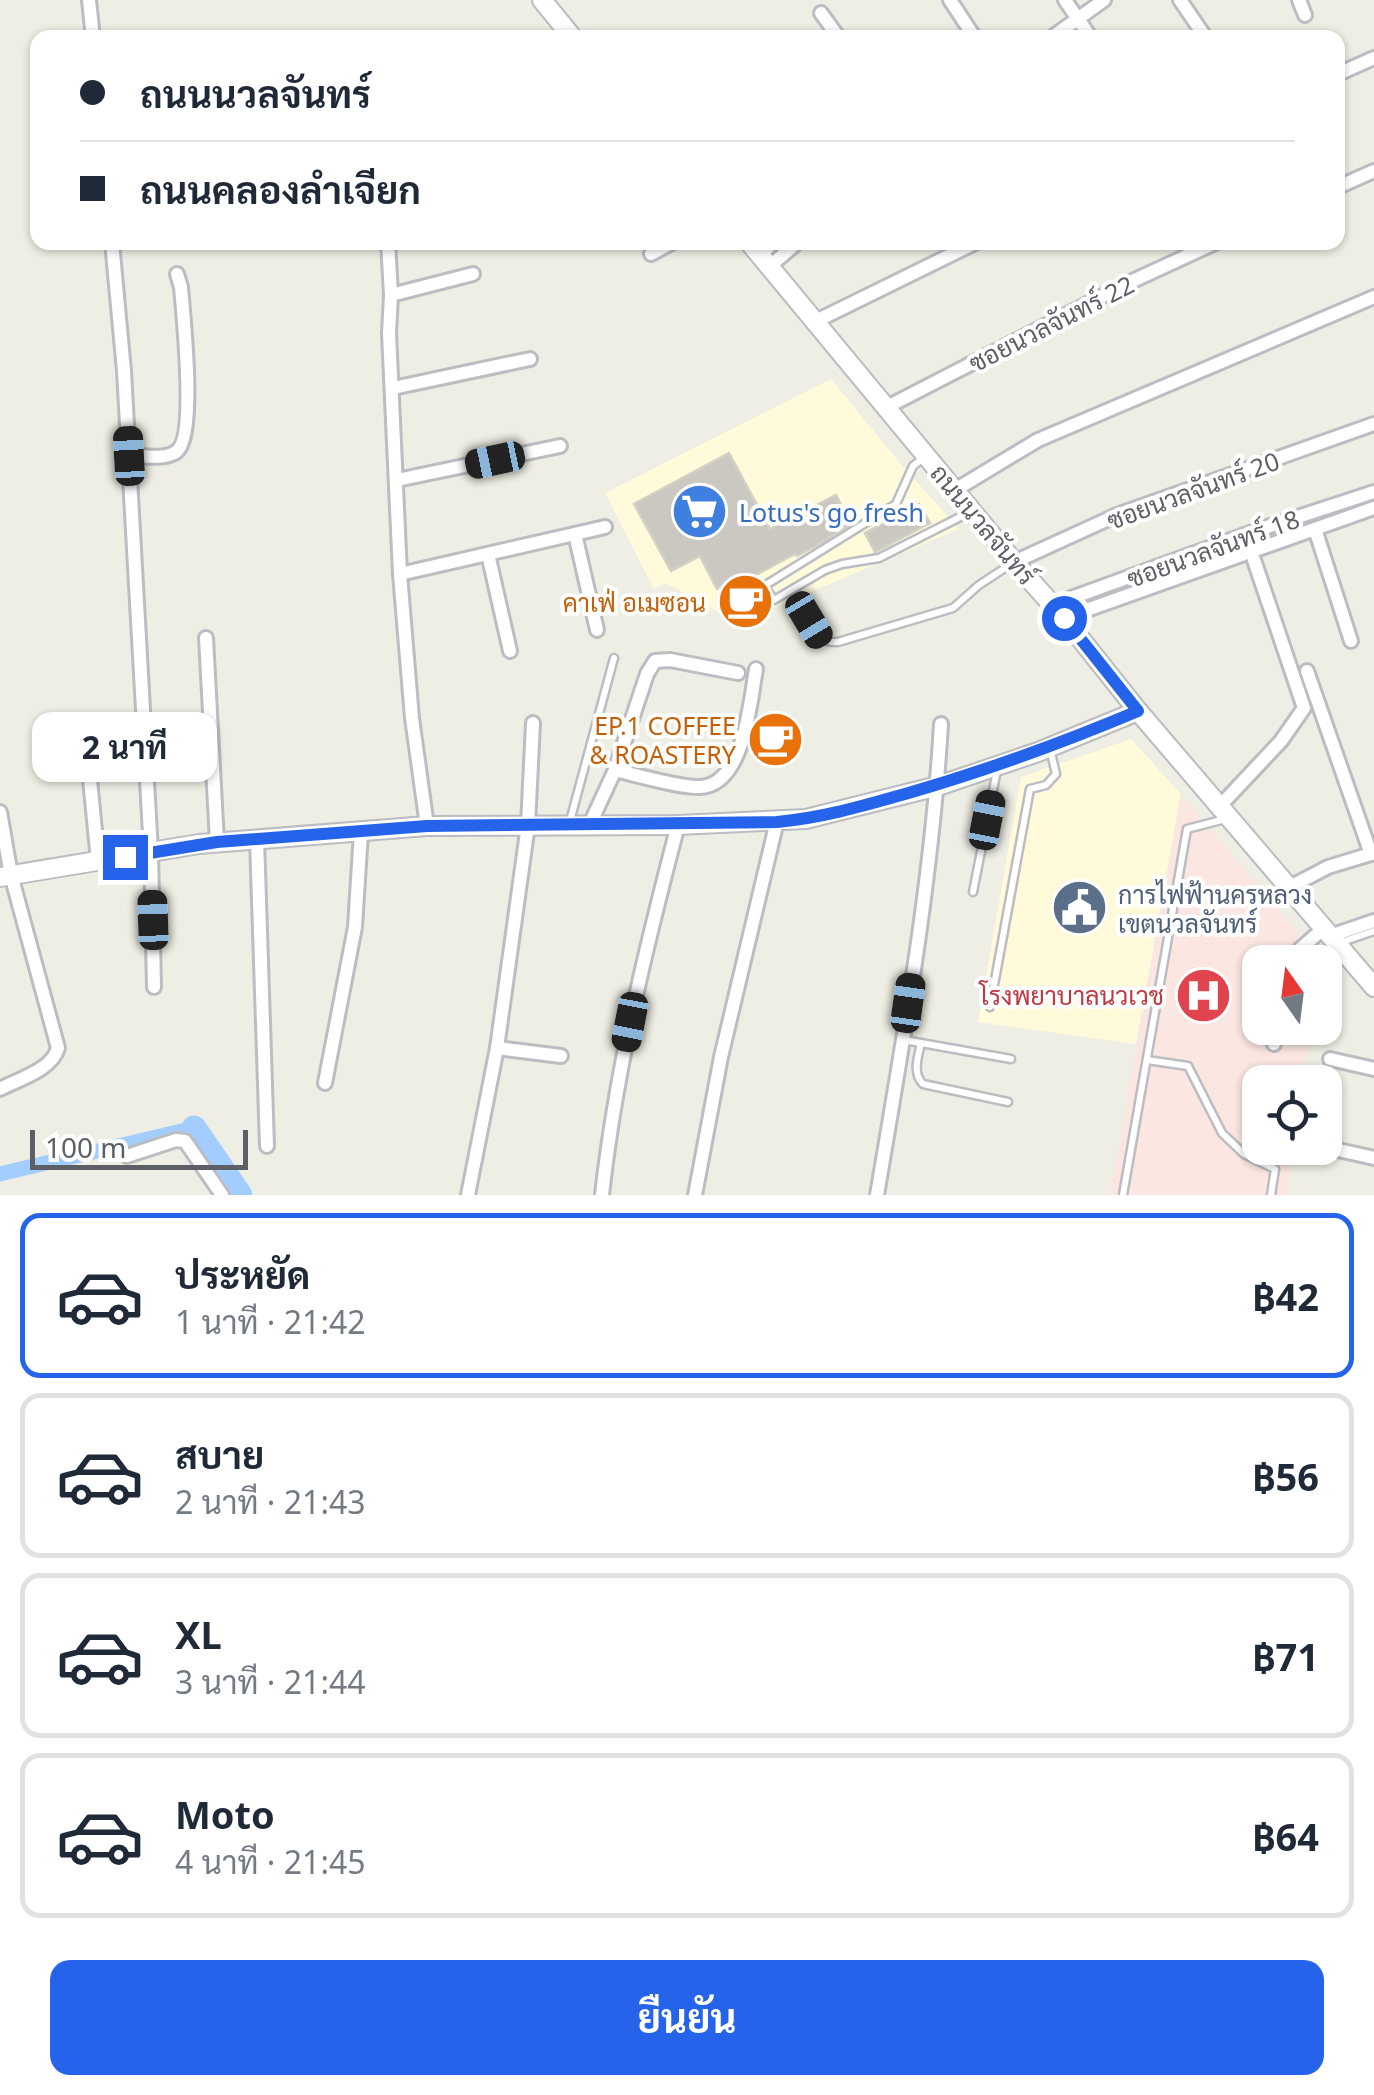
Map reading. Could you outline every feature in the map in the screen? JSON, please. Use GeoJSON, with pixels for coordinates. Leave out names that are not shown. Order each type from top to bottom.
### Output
{"type":"FeatureCollection","features":[{"type":"Feature","properties":{"kind":"street"},"geometry":{"type":"LineString","coordinates":[[89,0],[91,30]]}},
{"type":"Feature","properties":{"kind":"street"},"geometry":{"type":"LineString","coordinates":[[542,0],[566,30]]}},
{"type":"Feature","properties":{"kind":"street"},"geometry":{"type":"LineString","coordinates":[[950,0],[971,30]]}},
{"type":"Feature","properties":{"kind":"street"},"geometry":{"type":"LineString","coordinates":[[1064,0],[1085,30]]}},
{"type":"Feature","properties":{"kind":"street"},"geometry":{"type":"LineString","coordinates":[[1061,30],[1104,0]]}},
{"type":"Feature","properties":{"kind":"street"},"geometry":{"type":"LineString","coordinates":[[1180,0],[1201,30]]}},
{"type":"Feature","properties":{"kind":"street"},"geometry":{"type":"LineString","coordinates":[[1298,0],[1306,15]]}},
{"type":"Feature","properties":{"kind":"street"},"geometry":{"type":"LineString","coordinates":[[821,13],[833,30]]}},
{"type":"Feature","properties":{"kind":"street"},"geometry":{"type":"LineString","coordinates":[[1345,71],[1374,58]]}},
{"type":"Feature","properties":{"kind":"street"},"geometry":{"type":"LineString","coordinates":[[1345,184],[1374,170]]}},
{"type":"Feature","properties":{"kind":"street"},"geometry":{"type":"LineString","coordinates":[[113,250],[129,456],[151,852],[154,987]]}},
{"type":"Feature","properties":{"kind":"street"},"geometry":{"type":"LineString","coordinates":[[388,250],[400,574],[412,718],[427,826]]}},
{"type":"Feature","properties":{"kind":"street"},"geometry":{"type":"LineString","coordinates":[[651,254],[659,250]]}},
{"type":"Feature","properties":{"kind":"street"},"geometry":{"type":"LineString","coordinates":[[816,321],[961,250]]}},
{"type":"Feature","properties":{"kind":"street","name":"ซอยนวลจันทร์ 22"},"geometry":{"type":"LineString","coordinates":[[888,407],[1199,250]]}},
{"type":"Feature","properties":{"kind":"street","name":"ถนนนวลจันทร์"},"geometry":{"type":"LineString","coordinates":[[763,252],[1014,562],[1374,987]]}},
{"type":"Feature","properties":{"kind":"street"},"geometry":{"type":"LineString","coordinates":[[129,456],[166,456],[183,444],[188,373],[177,274]]}},
{"type":"Feature","properties":{"kind":"street"},"geometry":{"type":"LineString","coordinates":[[390,295],[473,274]]}},
{"type":"Feature","properties":{"kind":"street"},"geometry":{"type":"LineString","coordinates":[[955,490],[1038,440],[1374,297]]}},
{"type":"Feature","properties":{"kind":"street"},"geometry":{"type":"LineString","coordinates":[[392,388],[530,359]]}},
{"type":"Feature","properties":{"kind":"street","name":"ซอยนวลจันทร์ 20"},"geometry":{"type":"LineString","coordinates":[[1014,562],[1117,515],[1374,424]]}},
{"type":"Feature","properties":{"kind":"street"},"geometry":{"type":"LineString","coordinates":[[396,480],[560,446]]}},
{"type":"Feature","properties":{"kind":"street","name":"ซอยนวลจันทร์ 18"},"geometry":{"type":"LineString","coordinates":[[1058,612],[1262,530],[1374,492]]}},
{"type":"Feature","properties":{"kind":"street"},"geometry":{"type":"LineString","coordinates":[[1058,612],[1374,509]]}},
{"type":"Feature","properties":{"kind":"street"},"geometry":{"type":"LineString","coordinates":[[400,574],[605,527]]}},
{"type":"Feature","properties":{"kind":"street"},"geometry":{"type":"LineString","coordinates":[[1316,530],[1351,641]]}},
{"type":"Feature","properties":{"kind":"street"},"geometry":{"type":"LineString","coordinates":[[574,534],[597,630]]}},
{"type":"Feature","properties":{"kind":"street"},"geometry":{"type":"LineString","coordinates":[[488,554],[510,651]]}},
{"type":"Feature","properties":{"kind":"street"},"geometry":{"type":"LineString","coordinates":[[1224,813],[1304,708],[1254,560]]}},
{"type":"Feature","properties":{"kind":"street"},"geometry":{"type":"LineString","coordinates":[[206,638],[217,842]]}},
{"type":"Feature","properties":{"kind":"street"},"geometry":{"type":"LineString","coordinates":[[590,824],[615,770],[647,674],[655,661],[670,660],[738,673]]}},
{"type":"Feature","properties":{"kind":"street"},"geometry":{"type":"LineString","coordinates":[[615,770],[698,788],[718,783],[730,769],[745,730],[756,669]]}},
{"type":"Feature","properties":{"kind":"street"},"geometry":{"type":"LineString","coordinates":[[1288,888],[1328,867],[1373,854],[1307,671]]}},
{"type":"Feature","properties":{"kind":"street"},"geometry":{"type":"LineString","coordinates":[[5,876],[217,842],[427,826],[777,822],[824,815],[938,786],[1050,748],[1138,711]]}},
{"type":"Feature","properties":{"kind":"street"},"geometry":{"type":"LineString","coordinates":[[468,1195],[496,1048],[528,825],[534,724]]}},
{"type":"Feature","properties":{"kind":"street"},"geometry":{"type":"LineString","coordinates":[[877,1195],[904,1040],[938,786],[941,724]]}},
{"type":"Feature","properties":{"kind":"street"},"geometry":{"type":"LineString","coordinates":[[88,759],[98,861]]}},
{"type":"Feature","properties":{"kind":"street"},"geometry":{"type":"LineString","coordinates":[[0,812],[5,876],[58,1048],[53,1060],[0,1089]]}},
{"type":"Feature","properties":{"kind":"street"},"geometry":{"type":"LineString","coordinates":[[699,1194],[721,1057],[777,822]]}},
{"type":"Feature","properties":{"kind":"street"},"geometry":{"type":"LineString","coordinates":[[602,1195],[608,1134],[636,985],[678,824]]}},
{"type":"Feature","properties":{"kind":"street"},"geometry":{"type":"LineString","coordinates":[[324,1083],[356,926],[360,832]]}},
{"type":"Feature","properties":{"kind":"street"},"geometry":{"type":"LineString","coordinates":[[258,839],[267,1146]]}},
{"type":"Feature","properties":{"kind":"street"},"geometry":{"type":"LineString","coordinates":[[1310,945],[1374,921]]}},
{"type":"Feature","properties":{"kind":"street"},"geometry":{"type":"LineString","coordinates":[[496,1048],[561,1056]]}},
{"type":"Feature","properties":{"kind":"street"},"geometry":{"type":"LineString","coordinates":[[1330,1059],[1374,1069]]}},
{"type":"Feature","properties":{"kind":"street"},"geometry":{"type":"LineString","coordinates":[[127,1156],[176,1140],[185,1141],[222,1195]]}},
{"type":"Feature","properties":{"kind":"street"},"geometry":{"type":"LineString","coordinates":[[1342,1151],[1374,1158]]}},
{"type":"Feature","properties":{"kind":"lane"},"geometry":{"type":"LineString","coordinates":[[927,455],[913,466],[896,504],[764,586],[774,600],[825,570],[878,558],[972,511]]}},
{"type":"Feature","properties":{"kind":"lane"},"geometry":{"type":"LineString","coordinates":[[809,620],[820,639],[828,642],[855,638],[953,608],[1014,562]]}},
{"type":"Feature","properties":{"kind":"lane"},"geometry":{"type":"LineString","coordinates":[[569,824],[614,658]]}},
{"type":"Feature","properties":{"kind":"lane"},"geometry":{"type":"LineString","coordinates":[[990,1007],[1030,789],[1046,784],[1056,774],[1050,748]]}},
{"type":"Feature","properties":{"kind":"lane"},"geometry":{"type":"LineString","coordinates":[[973,892],[998,766]]}},
{"type":"Feature","properties":{"kind":"lane"},"geometry":{"type":"LineString","coordinates":[[1124,1195],[1187,830],[1224,813]]}},
{"type":"Feature","properties":{"kind":"lane"},"geometry":{"type":"LineString","coordinates":[[1330,936],[1374,931]]}},
{"type":"Feature","properties":{"kind":"lane"},"geometry":{"type":"LineString","coordinates":[[904,1040],[1011,1059]]}},
{"type":"Feature","properties":{"kind":"lane"},"geometry":{"type":"LineString","coordinates":[[921,1042],[916,1068],[924,1084],[1008,1102]]}},
{"type":"Feature","properties":{"kind":"lane"},"geometry":{"type":"LineString","coordinates":[[1147,1060],[1188,1066],[1222,1132],[1244,1154],[1275,1168],[1272,1195]]}},
{"type":"Feature","properties":{"kind":"shaded area"},"geometry":{"type":"Polygon","coordinates":[[[831,379],[959,529],[738,623],[666,583],[654,589],[605,493],[831,379]]]}},
{"type":"Feature","properties":{"kind":"shaded area","name":"การไฟฟ้านครหลวง เขตนวลจันทร์"},"geometry":{"type":"Polygon","coordinates":[[[1131,739],[1181,794],[1136,1044],[978,1022],[1021,777],[1131,739]]]}},
{"type":"Feature","properties":{"kind":"shaded area","name":"โรงพยาบาลนวเวช"},"geometry":{"type":"Polygon","coordinates":[[[1181,794],[1308,945],[1242,945],[1242,1045],[1307,1045],[1305,1065],[1242,1065],[1242,1165],[1290,1165],[1286,1195],[1110,1195],[1181,794]]]}},
{"type":"Feature","properties":{"kind":"building"},"geometry":{"type":"Polygon","coordinates":[[[729,453],[770,529],[836,495],[851,524],[752,577],[764,606],[734,618],[721,586],[717,589],[700,556],[671,571],[634,504],[729,453]]]}},
{"type":"Feature","properties":{"kind":"building"},"geometry":{"type":"Polygon","coordinates":[[[919,504],[930,523],[875,552],[865,533],[919,504]]]}},
{"type":"Feature","properties":{"kind":"waterway"},"geometry":{"type":"LineString","coordinates":[[0,1174],[194,1128]]}},
{"type":"Feature","properties":{"kind":"waterway"},"geometry":{"type":"LineString","coordinates":[[194,1128],[240,1195]]}},
{"type":"Feature","properties":{"kind":"place","name":"Lotus's go fresh"},"geometry":{"type":"Point","coordinates":[700,512]}},
{"type":"Feature","properties":{"kind":"place","name":"คาเฟ่ อเมซอน"},"geometry":{"type":"Point","coordinates":[745,602]}},
{"type":"Feature","properties":{"kind":"place","name":"EP.1 COFFEE & ROASTERY"},"geometry":{"type":"Point","coordinates":[775,739]}},
{"type":"Feature","properties":{"kind":"place","name":"การไฟฟ้านครหลวง เขตนวลจันทร์"},"geometry":{"type":"Point","coordinates":[1079,908]}},
{"type":"Feature","properties":{"kind":"place","name":"โรงพยาบาลนวเวช"},"geometry":{"type":"Point","coordinates":[1203,995]}},
{"type":"Feature","properties":{"kind":"route"},"geometry":{"type":"LineString","coordinates":[[125,857],[217,842],[427,826],[777,822],[861,807],[1038,752],[1138,711],[1064,618]]}}]}
